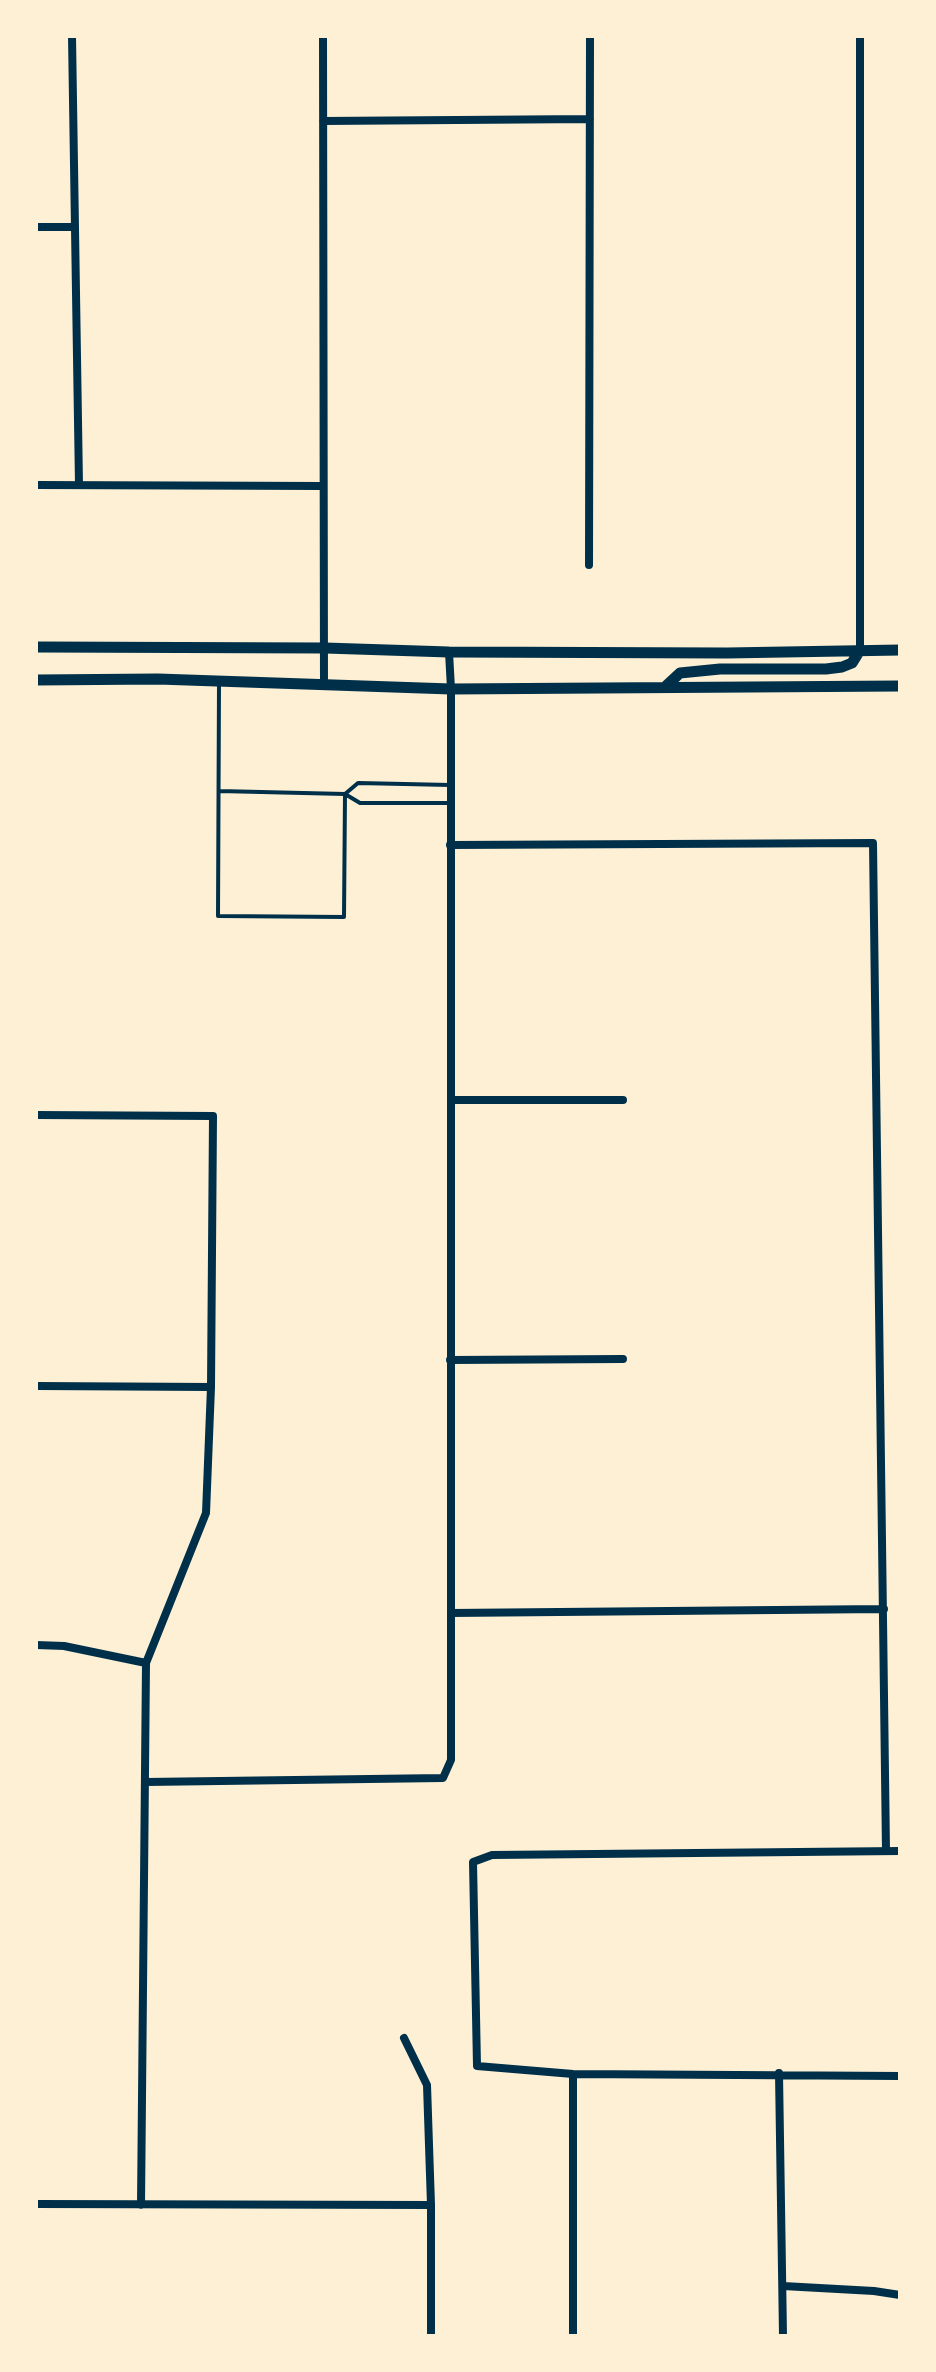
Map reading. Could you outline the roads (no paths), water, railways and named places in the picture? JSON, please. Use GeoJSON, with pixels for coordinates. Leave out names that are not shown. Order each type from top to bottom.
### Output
{"type":"FeatureCollection","features":[{"type":"Feature","properties":{"kind":"main road"},"geometry":{"type":"LineString","coordinates":[[36,647],[727,653],[900,650]]}},
{"type":"Feature","properties":{"kind":"main road"},"geometry":{"type":"LineString","coordinates":[[666,686],[680,673],[842,667],[852,663],[860,650]]}},
{"type":"Feature","properties":{"kind":"main road"},"geometry":{"type":"LineString","coordinates":[[36,680],[219,681],[451,689],[900,686]]}},
{"type":"Feature","properties":{"kind":"street"},"geometry":{"type":"LineString","coordinates":[[72,36],[79,485]]}},
{"type":"Feature","properties":{"kind":"street"},"geometry":{"type":"LineString","coordinates":[[323,36],[324,685]]}},
{"type":"Feature","properties":{"kind":"street"},"geometry":{"type":"LineString","coordinates":[[589,565],[590,36]]}},
{"type":"Feature","properties":{"kind":"street"},"geometry":{"type":"LineString","coordinates":[[860,36],[860,650]]}},
{"type":"Feature","properties":{"kind":"street"},"geometry":{"type":"LineString","coordinates":[[323,121],[590,119]]}},
{"type":"Feature","properties":{"kind":"street"},"geometry":{"type":"LineString","coordinates":[[36,227],[75,227]]}},
{"type":"Feature","properties":{"kind":"street"},"geometry":{"type":"LineString","coordinates":[[36,485],[323,486]]}},
{"type":"Feature","properties":{"kind":"street"},"geometry":{"type":"LineString","coordinates":[[146,1782],[443,1778],[451,1760],[449,652]]}},
{"type":"Feature","properties":{"kind":"street"},"geometry":{"type":"LineString","coordinates":[[450,845],[873,843],[886,1851]]}},
{"type":"Feature","properties":{"kind":"street"},"geometry":{"type":"LineString","coordinates":[[451,1100],[623,1100]]}},
{"type":"Feature","properties":{"kind":"street"},"geometry":{"type":"LineString","coordinates":[[36,1115],[213,1116],[211,1387],[206,1513],[146,1663],[141,2205]]}},
{"type":"Feature","properties":{"kind":"street"},"geometry":{"type":"LineString","coordinates":[[450,1360],[623,1359]]}},
{"type":"Feature","properties":{"kind":"street"},"geometry":{"type":"LineString","coordinates":[[36,1386],[211,1387]]}},
{"type":"Feature","properties":{"kind":"street"},"geometry":{"type":"LineString","coordinates":[[451,1613],[884,1609]]}},
{"type":"Feature","properties":{"kind":"street"},"geometry":{"type":"LineString","coordinates":[[36,1645],[64,1646],[146,1663]]}},
{"type":"Feature","properties":{"kind":"street"},"geometry":{"type":"LineString","coordinates":[[900,1851],[492,1855],[473,1862],[477,2066],[573,2074],[900,2076]]}},
{"type":"Feature","properties":{"kind":"street"},"geometry":{"type":"LineString","coordinates":[[404,2038],[427,2085],[431,2336]]}},
{"type":"Feature","properties":{"kind":"street"},"geometry":{"type":"LineString","coordinates":[[779,2073],[783,2336]]}},
{"type":"Feature","properties":{"kind":"street"},"geometry":{"type":"LineString","coordinates":[[573,2074],[573,2336]]}},
{"type":"Feature","properties":{"kind":"street"},"geometry":{"type":"LineString","coordinates":[[36,2204],[431,2205]]}},
{"type":"Feature","properties":{"kind":"street"},"geometry":{"type":"LineString","coordinates":[[783,2286],[900,2295]]}},
{"type":"Feature","properties":{"kind":"lane"},"geometry":{"type":"LineString","coordinates":[[219,681],[218,916],[344,917],[345,794],[358,783],[450,785]]}},
{"type":"Feature","properties":{"kind":"lane"},"geometry":{"type":"LineString","coordinates":[[219,791],[345,794],[360,803],[450,803]]}}]}
